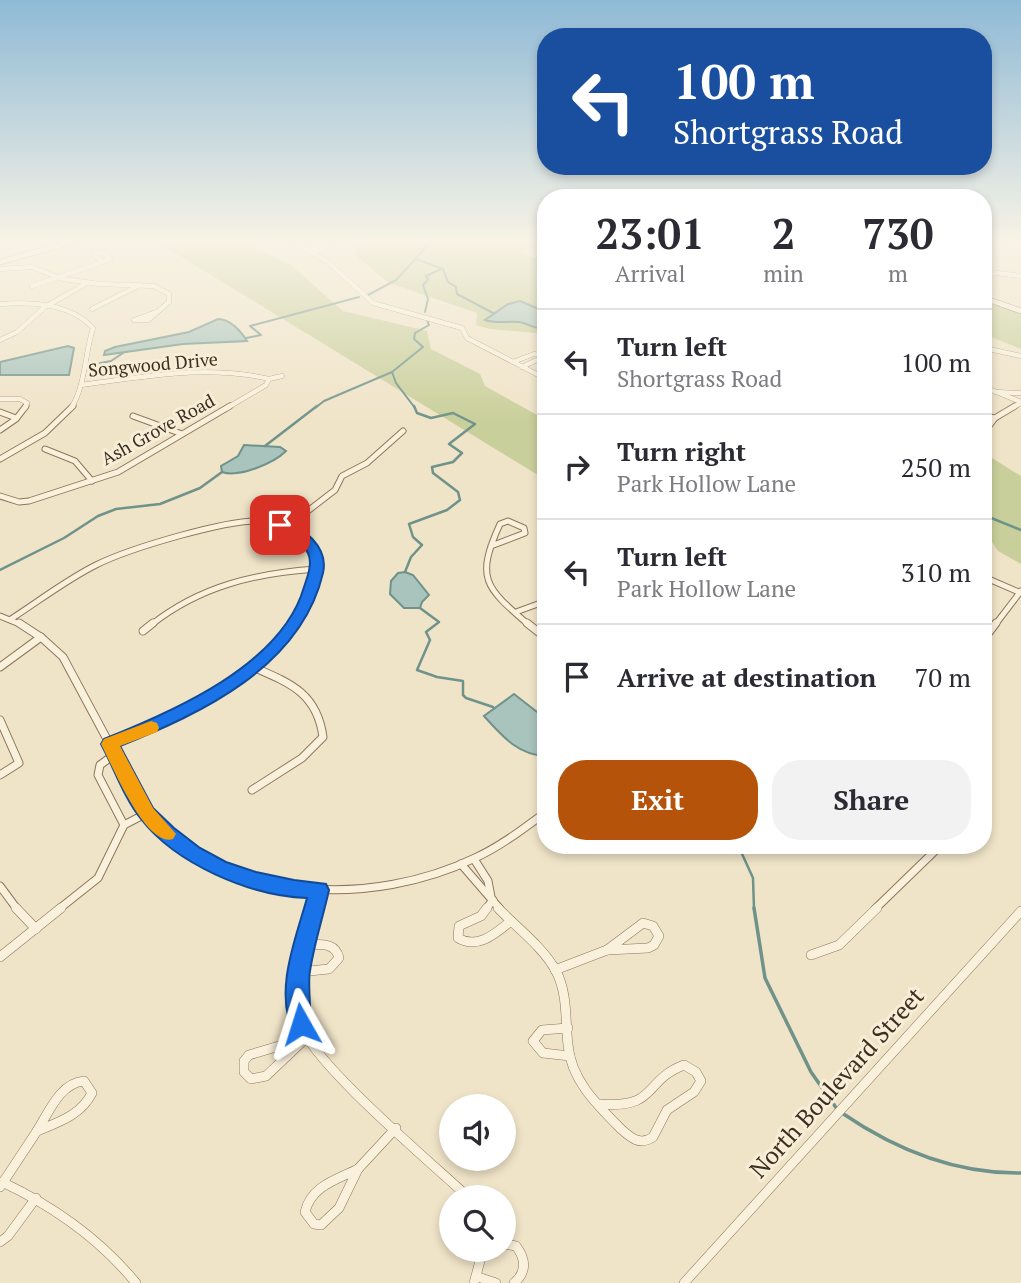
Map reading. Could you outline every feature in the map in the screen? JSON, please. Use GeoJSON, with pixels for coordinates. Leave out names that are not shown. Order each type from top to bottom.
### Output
{"type":"FeatureCollection","features":[{"type":"Feature","properties":{"kind":"street"},"geometry":{"type":"LineString","coordinates":[[0,340],[17,332],[54,302]]}},
{"type":"Feature","properties":{"kind":"street"},"geometry":{"type":"LineString","coordinates":[[92,309],[106,302]]}},
{"type":"Feature","properties":{"kind":"street"},"geometry":{"type":"LineString","coordinates":[[156,312],[134,320],[144,321],[156,312],[169,302]]}},
{"type":"Feature","properties":{"kind":"street"},"geometry":{"type":"LineString","coordinates":[[372,302],[462,328],[467,338],[537,374]]}},
{"type":"Feature","properties":{"kind":"street"},"geometry":{"type":"LineString","coordinates":[[995,302],[1021,311]]}},
{"type":"Feature","properties":{"kind":"street"},"geometry":{"type":"LineString","coordinates":[[0,304],[45,307],[80,314],[93,328],[73,406],[55,425],[0,459]]}},
{"type":"Feature","properties":{"kind":"street"},"geometry":{"type":"LineString","coordinates":[[992,350],[1021,356]]}},
{"type":"Feature","properties":{"kind":"street"},"geometry":{"type":"LineString","coordinates":[[513,362],[537,355]]}},
{"type":"Feature","properties":{"kind":"street"},"geometry":{"type":"LineString","coordinates":[[522,367],[537,360]]}},
{"type":"Feature","properties":{"kind":"street","name":"Songwood Drive"},"geometry":{"type":"LineString","coordinates":[[80,385],[191,373],[247,373],[269,379]]}},
{"type":"Feature","properties":{"kind":"street","name":"Ash Grove Road"},"geometry":{"type":"LineString","coordinates":[[0,496],[19,502],[29,501],[129,466],[266,385],[269,379],[282,376]]}},
{"type":"Feature","properties":{"kind":"street"},"geometry":{"type":"LineString","coordinates":[[993,392],[1021,393]]}},
{"type":"Feature","properties":{"kind":"street"},"geometry":{"type":"LineString","coordinates":[[993,392],[1021,403]]}},
{"type":"Feature","properties":{"kind":"street"},"geometry":{"type":"LineString","coordinates":[[0,400],[20,399],[27,403],[26,409],[0,430]]}},
{"type":"Feature","properties":{"kind":"street"},"geometry":{"type":"LineString","coordinates":[[992,422],[1021,403]]}},
{"type":"Feature","properties":{"kind":"street"},"geometry":{"type":"LineString","coordinates":[[0,412],[16,418]]}},
{"type":"Feature","properties":{"kind":"street"},"geometry":{"type":"LineString","coordinates":[[133,416],[182,434]]}},
{"type":"Feature","properties":{"kind":"street"},"geometry":{"type":"LineString","coordinates":[[287,527],[335,490],[342,476],[367,463],[403,431]]}},
{"type":"Feature","properties":{"kind":"street"},"geometry":{"type":"LineString","coordinates":[[45,449],[75,461],[92,481]]}},
{"type":"Feature","properties":{"kind":"street"},"geometry":{"type":"LineString","coordinates":[[11,619],[78,575],[114,556],[237,522],[265,521],[287,527],[313,547],[317,569],[309,598],[286,634],[253,667],[194,707],[110,744]]}},
{"type":"Feature","properties":{"kind":"street"},"geometry":{"type":"LineString","coordinates":[[491,546],[525,533],[524,528],[513,522],[503,522],[491,546],[485,569],[487,580],[537,630]]}},
{"type":"Feature","properties":{"kind":"street"},"geometry":{"type":"LineString","coordinates":[[143,631],[178,604],[224,583],[264,573],[317,569]]}},
{"type":"Feature","properties":{"kind":"street"},"geometry":{"type":"LineString","coordinates":[[992,581],[1021,592],[992,629]]}},
{"type":"Feature","properties":{"kind":"street"},"geometry":{"type":"LineString","coordinates":[[516,612],[537,604]]}},
{"type":"Feature","properties":{"kind":"street"},"geometry":{"type":"LineString","coordinates":[[0,616],[11,619],[41,637],[63,657],[147,813],[175,840],[219,867],[294,889],[356,889],[389,883],[474,859],[516,836],[537,819]]}},
{"type":"Feature","properties":{"kind":"street"},"geometry":{"type":"LineString","coordinates":[[0,667],[41,637]]}},
{"type":"Feature","properties":{"kind":"street"},"geometry":{"type":"LineString","coordinates":[[252,790],[302,758],[323,737],[323,721],[300,690],[253,667]]}},
{"type":"Feature","properties":{"kind":"street"},"geometry":{"type":"LineString","coordinates":[[0,720],[19,764],[0,775]]}},
{"type":"Feature","properties":{"kind":"street"},"geometry":{"type":"LineString","coordinates":[[115,754],[100,765],[99,775],[124,825]]}},
{"type":"Feature","properties":{"kind":"street"},"geometry":{"type":"LineString","coordinates":[[0,957],[98,878],[124,825],[147,813]]}},
{"type":"Feature","properties":{"kind":"street"},"geometry":{"type":"LineString","coordinates":[[811,955],[839,944],[932,854]]}},
{"type":"Feature","properties":{"kind":"street"},"geometry":{"type":"LineString","coordinates":[[474,859],[488,881],[492,898],[481,916],[459,926],[458,938],[466,943],[478,943],[511,921]]}},
{"type":"Feature","properties":{"kind":"street"},"geometry":{"type":"LineString","coordinates":[[461,864],[478,887],[492,898],[555,970],[564,988],[570,1056],[576,1077],[600,1104],[632,1139],[647,1141],[653,1138],[666,1111],[684,1097],[693,1094],[701,1082],[696,1072],[684,1065],[674,1069],[639,1101],[621,1105],[600,1104]]}},
{"type":"Feature","properties":{"kind":"street"},"geometry":{"type":"LineString","coordinates":[[0,886],[21,915],[36,929]]}},
{"type":"Feature","properties":{"kind":"street"},"geometry":{"type":"LineString","coordinates":[[319,890],[299,972],[297,1004],[306,1038],[333,1070],[455,1185]]}},
{"type":"Feature","properties":{"kind":"street","name":"North Boulevard Street"},"geometry":{"type":"LineString","coordinates":[[684,1283],[1021,911]]}},
{"type":"Feature","properties":{"kind":"street"},"geometry":{"type":"LineString","coordinates":[[555,970],[607,950],[643,923],[653,926],[659,936],[654,945],[648,948],[607,950]]}},
{"type":"Feature","properties":{"kind":"street"},"geometry":{"type":"LineString","coordinates":[[299,972],[329,969],[339,958],[337,950],[331,945],[304,944]]}},
{"type":"Feature","properties":{"kind":"street"},"geometry":{"type":"LineString","coordinates":[[568,1028],[541,1030],[533,1041],[534,1047],[542,1054],[570,1056]]}},
{"type":"Feature","properties":{"kind":"street"},"geometry":{"type":"LineString","coordinates":[[306,1038],[266,1076],[251,1079],[244,1072],[244,1061],[249,1055],[306,1038]]}},
{"type":"Feature","properties":{"kind":"street"},"geometry":{"type":"LineString","coordinates":[[36,1131],[88,1104],[92,1093],[89,1086],[83,1081],[75,1082],[63,1091],[36,1131],[1,1183],[36,1198],[91,1233],[115,1256],[136,1283]]}},
{"type":"Feature","properties":{"kind":"street"},"geometry":{"type":"LineString","coordinates":[[358,1169],[318,1189],[310,1197],[305,1212],[309,1219],[321,1225],[338,1213],[358,1169],[396,1128]]}},
{"type":"Feature","properties":{"kind":"street"},"geometry":{"type":"LineString","coordinates":[[0,1242],[8,1236],[36,1198]]}},
{"type":"Feature","properties":{"kind":"street"},"geometry":{"type":"LineString","coordinates":[[514,1283],[524,1272],[525,1259],[516,1246]]}},
{"type":"Feature","properties":{"kind":"street"},"geometry":{"type":"LineString","coordinates":[[481,1262],[476,1280],[496,1283]]}},
{"type":"Feature","properties":{"kind":"green space"},"geometry":{"type":"Polygon","coordinates":[[[255,302],[333,302],[343,311],[427,331],[431,349],[480,374],[485,386],[537,415],[537,474],[255,302]]]}},
{"type":"Feature","properties":{"kind":"green space"},"geometry":{"type":"Polygon","coordinates":[[[444,302],[537,302],[537,333],[476,325],[477,313],[444,302]]]}},
{"type":"Feature","properties":{"kind":"green space"},"geometry":{"type":"Polygon","coordinates":[[[992,302],[1021,312],[1021,349],[992,337],[992,302]]]}},
{"type":"Feature","properties":{"kind":"green space"},"geometry":{"type":"Polygon","coordinates":[[[992,458],[1021,476],[1021,564],[998,551],[992,542],[992,458]]]}},
{"type":"Feature","properties":{"kind":"water"},"geometry":{"type":"Polygon","coordinates":[[[522,302],[537,308],[537,327],[519,322],[485,320],[508,304],[522,302]]]}},
{"type":"Feature","properties":{"kind":"water"},"geometry":{"type":"Polygon","coordinates":[[[218,319],[235,326],[247,341],[183,344],[104,355],[105,351],[115,347],[189,332],[218,319]]]}},
{"type":"Feature","properties":{"kind":"water"},"geometry":{"type":"Polygon","coordinates":[[[68,346],[74,348],[69,375],[0,375],[0,362],[68,346]]]}},
{"type":"Feature","properties":{"kind":"water"},"geometry":{"type":"Polygon","coordinates":[[[244,445],[280,447],[286,451],[256,468],[237,473],[222,472],[221,466],[238,456],[244,445]]]}},
{"type":"Feature","properties":{"kind":"water"},"geometry":{"type":"Polygon","coordinates":[[[398,573],[413,575],[429,595],[420,608],[404,608],[390,594],[391,581],[398,573]]]}},
{"type":"Feature","properties":{"kind":"water"},"geometry":{"type":"Polygon","coordinates":[[[514,694],[537,712],[537,755],[519,748],[504,737],[484,716],[514,694]]]}},
{"type":"Feature","properties":{"kind":"waterway"},"geometry":{"type":"LineString","coordinates":[[246,338],[261,335],[250,326],[341,302]]}},
{"type":"Feature","properties":{"kind":"waterway"},"geometry":{"type":"LineString","coordinates":[[425,312],[427,302]]}},
{"type":"Feature","properties":{"kind":"waterway"},"geometry":{"type":"LineString","coordinates":[[472,302],[493,313]]}},
{"type":"Feature","properties":{"kind":"waterway"},"geometry":{"type":"LineString","coordinates":[[392,372],[423,347],[414,339],[415,333],[429,325],[427,320]]}},
{"type":"Feature","properties":{"kind":"waterway"},"geometry":{"type":"LineString","coordinates":[[95,364],[111,361],[123,353]]}},
{"type":"Feature","properties":{"kind":"waterway"},"geometry":{"type":"LineString","coordinates":[[315,408],[324,401],[392,372]]}},
{"type":"Feature","properties":{"kind":"waterway"},"geometry":{"type":"LineString","coordinates":[[392,372],[396,383],[415,408]]}},
{"type":"Feature","properties":{"kind":"waterway"},"geometry":{"type":"LineString","coordinates":[[265,446],[317,406]]}},
{"type":"Feature","properties":{"kind":"waterway"},"geometry":{"type":"LineString","coordinates":[[405,572],[411,557],[422,545],[413,537],[409,524],[447,510],[460,500],[458,492],[433,473],[432,467],[453,462],[462,453],[449,444],[475,424],[453,413],[431,418],[417,413],[415,408]]}},
{"type":"Feature","properties":{"kind":"waterway"},"geometry":{"type":"LineString","coordinates":[[0,570],[64,538],[98,516],[116,509],[160,504],[200,488],[222,472]]}},
{"type":"Feature","properties":{"kind":"waterway"},"geometry":{"type":"LineString","coordinates":[[992,518],[1021,530]]}},
{"type":"Feature","properties":{"kind":"waterway"},"geometry":{"type":"LineString","coordinates":[[420,608],[439,622],[426,632],[430,640],[417,670],[437,677],[463,681],[463,695],[466,698],[493,707]]}},
{"type":"Feature","properties":{"kind":"waterway"},"geometry":{"type":"LineString","coordinates":[[742,854],[753,878],[754,909]]}},
{"type":"Feature","properties":{"kind":"waterway"},"geometry":{"type":"LineString","coordinates":[[754,908],[765,978],[811,1072],[837,1109]]}},
{"type":"Feature","properties":{"kind":"waterway"},"geometry":{"type":"LineString","coordinates":[[842,1113],[883,1138],[927,1157],[973,1169],[1021,1173]]}},
{"type":"Feature","properties":{"kind":"slow traffic"},"geometry":{"type":"LineString","coordinates":[[151,728],[110,744],[147,813],[166,834]]}},
{"type":"Feature","properties":{"kind":"route"},"geometry":{"type":"LineString","coordinates":[[280,525],[296,533],[313,547],[317,569],[309,598],[286,634],[253,667],[224,689],[171,719],[110,744],[147,813],[167,834],[193,853],[219,867],[256,880],[294,889],[319,890],[299,972],[297,1004],[301,1024]]}}]}
